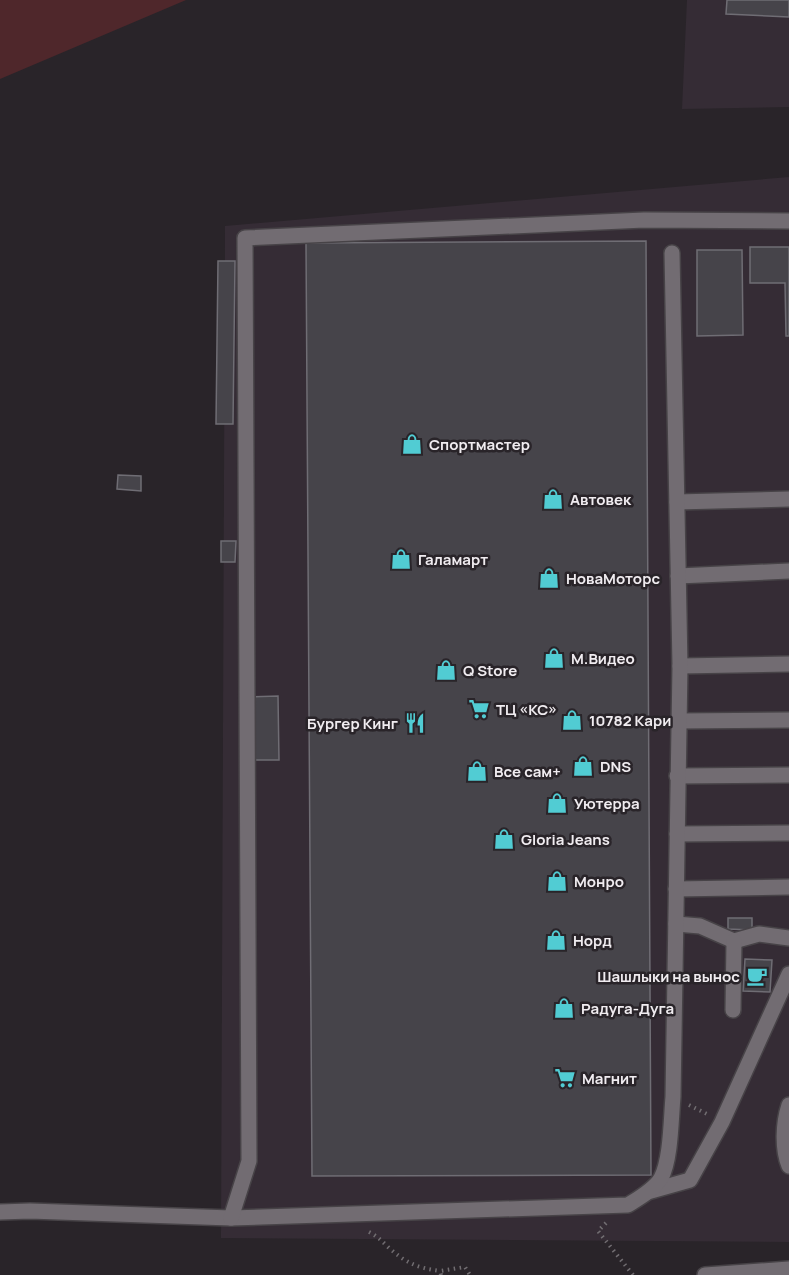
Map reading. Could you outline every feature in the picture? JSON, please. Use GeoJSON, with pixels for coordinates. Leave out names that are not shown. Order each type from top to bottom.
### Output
{"type":"FeatureCollection","features":[{"type":"Feature","properties":{"kind":"lane"},"geometry":{"type":"LineString","coordinates":[[231,1218],[249,1161],[245,238],[644,220],[789,221]]}},
{"type":"Feature","properties":{"kind":"lane"},"geometry":{"type":"LineString","coordinates":[[0,1212],[231,1218],[628,1206],[661,1179],[667,1161],[673,1097],[680,666],[672,253]]}},
{"type":"Feature","properties":{"kind":"lane"},"geometry":{"type":"LineString","coordinates":[[677,502],[789,499]]}},
{"type":"Feature","properties":{"kind":"lane"},"geometry":{"type":"LineString","coordinates":[[678,576],[789,571]]}},
{"type":"Feature","properties":{"kind":"lane"},"geometry":{"type":"LineString","coordinates":[[680,666],[789,664]]}},
{"type":"Feature","properties":{"kind":"lane"},"geometry":{"type":"LineString","coordinates":[[679,721],[789,720]]}},
{"type":"Feature","properties":{"kind":"lane"},"geometry":{"type":"LineString","coordinates":[[677,776],[789,775]]}},
{"type":"Feature","properties":{"kind":"lane"},"geometry":{"type":"LineString","coordinates":[[677,834],[789,833]]}},
{"type":"Feature","properties":{"kind":"lane"},"geometry":{"type":"LineString","coordinates":[[676,889],[789,887]]}},
{"type":"Feature","properties":{"kind":"lane"},"geometry":{"type":"LineString","coordinates":[[676,924],[700,926],[734,941],[759,934],[789,938]]}},
{"type":"Feature","properties":{"kind":"lane"},"geometry":{"type":"LineString","coordinates":[[733,1010],[734,941]]}},
{"type":"Feature","properties":{"kind":"lane"},"geometry":{"type":"LineString","coordinates":[[646,1193],[690,1180],[722,1122],[789,974]]}},
{"type":"Feature","properties":{"kind":"lane"},"geometry":{"type":"LineString","coordinates":[[789,1105],[786,1113],[784,1155],[789,1166]]}},
{"type":"Feature","properties":{"kind":"lane"},"geometry":{"type":"LineString","coordinates":[[705,1275],[789,1269]]}},
{"type":"Feature","properties":{"kind":"path"},"geometry":{"type":"LineString","coordinates":[[673,1097],[722,1122]]}},
{"type":"Feature","properties":{"kind":"path"},"geometry":{"type":"LineString","coordinates":[[367,1231],[375,1235],[405,1261],[420,1268],[441,1273],[465,1267],[470,1275]]}},
{"type":"Feature","properties":{"kind":"path"},"geometry":{"type":"LineString","coordinates":[[597,1231],[633,1275]]}},
{"type":"Feature","properties":{"kind":"shaded area"},"geometry":{"type":"Polygon","coordinates":[[[0,0],[186,0],[0,79],[0,0]]]}},
{"type":"Feature","properties":{"kind":"shaded area"},"geometry":{"type":"Polygon","coordinates":[[[687,0],[789,0],[789,107],[682,109],[687,0]]]}},
{"type":"Feature","properties":{"kind":"shaded area"},"geometry":{"type":"Polygon","coordinates":[[[789,177],[789,1242],[221,1238],[225,226],[789,177]]]}},
{"type":"Feature","properties":{"kind":"building"},"geometry":{"type":"Polygon","coordinates":[[[727,0],[789,0],[789,17],[726,14],[727,0]]]}},
{"type":"Feature","properties":{"kind":"building","name":"ТЦ «КС»"},"geometry":{"type":"Polygon","coordinates":[[[646,241],[651,1175],[312,1176],[306,243],[646,241]]]}},
{"type":"Feature","properties":{"kind":"building"},"geometry":{"type":"Polygon","coordinates":[[[750,247],[789,247],[789,336],[786,336],[785,283],[750,283],[750,247]]]}},
{"type":"Feature","properties":{"kind":"building"},"geometry":{"type":"Polygon","coordinates":[[[697,250],[742,250],[743,335],[697,336],[697,250]]]}},
{"type":"Feature","properties":{"kind":"building"},"geometry":{"type":"Polygon","coordinates":[[[218,261],[235,261],[233,424],[216,424],[218,261]]]}},
{"type":"Feature","properties":{"kind":"building"},"geometry":{"type":"Polygon","coordinates":[[[118,475],[141,476],[141,491],[117,489],[118,475]]]}},
{"type":"Feature","properties":{"kind":"building"},"geometry":{"type":"Polygon","coordinates":[[[221,541],[236,541],[235,562],[221,562],[221,541]]]}},
{"type":"Feature","properties":{"kind":"building"},"geometry":{"type":"Polygon","coordinates":[[[278,696],[279,760],[250,760],[249,697],[278,696]]]}},
{"type":"Feature","properties":{"kind":"building"},"geometry":{"type":"Polygon","coordinates":[[[728,918],[752,918],[752,930],[728,929],[728,918]]]}},
{"type":"Feature","properties":{"kind":"building","name":"Шашлыки на вынос"},"geometry":{"type":"Polygon","coordinates":[[[745,959],[772,960],[770,992],[743,991],[745,959]]]}},
{"type":"Feature","properties":{"kind":"place","name":"Спортмастер"},"geometry":{"type":"Point","coordinates":[412,444]}},
{"type":"Feature","properties":{"kind":"place","name":"Автовек"},"geometry":{"type":"Point","coordinates":[553,499]}},
{"type":"Feature","properties":{"kind":"place","name":"Галамарт"},"geometry":{"type":"Point","coordinates":[401,559]}},
{"type":"Feature","properties":{"kind":"place","name":"НоваМоторс"},"geometry":{"type":"Point","coordinates":[549,578]}},
{"type":"Feature","properties":{"kind":"place","name":"М.Видео"},"geometry":{"type":"Point","coordinates":[554,658]}},
{"type":"Feature","properties":{"kind":"place","name":"Q Store"},"geometry":{"type":"Point","coordinates":[446,670]}},
{"type":"Feature","properties":{"kind":"place","name":"ТЦ «КС»"},"geometry":{"type":"Point","coordinates":[479,709]}},
{"type":"Feature","properties":{"kind":"place","name":"10782 Кари"},"geometry":{"type":"Point","coordinates":[572,720]}},
{"type":"Feature","properties":{"kind":"place","name":"Бургер Кинг"},"geometry":{"type":"Point","coordinates":[415,723]}},
{"type":"Feature","properties":{"kind":"place","name":"DNS"},"geometry":{"type":"Point","coordinates":[583,766]}},
{"type":"Feature","properties":{"kind":"place","name":"Все сам+"},"geometry":{"type":"Point","coordinates":[477,771]}},
{"type":"Feature","properties":{"kind":"place","name":"Уютерра"},"geometry":{"type":"Point","coordinates":[557,803]}},
{"type":"Feature","properties":{"kind":"place","name":"Gloria Jeans"},"geometry":{"type":"Point","coordinates":[504,839]}},
{"type":"Feature","properties":{"kind":"place","name":"Монро"},"geometry":{"type":"Point","coordinates":[557,881]}},
{"type":"Feature","properties":{"kind":"place","name":"Норд"},"geometry":{"type":"Point","coordinates":[556,940]}},
{"type":"Feature","properties":{"kind":"place","name":"Шашлыки на вынос"},"geometry":{"type":"Point","coordinates":[757,976]}},
{"type":"Feature","properties":{"kind":"place","name":"Радуга-Дуга"},"geometry":{"type":"Point","coordinates":[564,1008]}},
{"type":"Feature","properties":{"kind":"place","name":"Магнит"},"geometry":{"type":"Point","coordinates":[565,1078]}}]}
